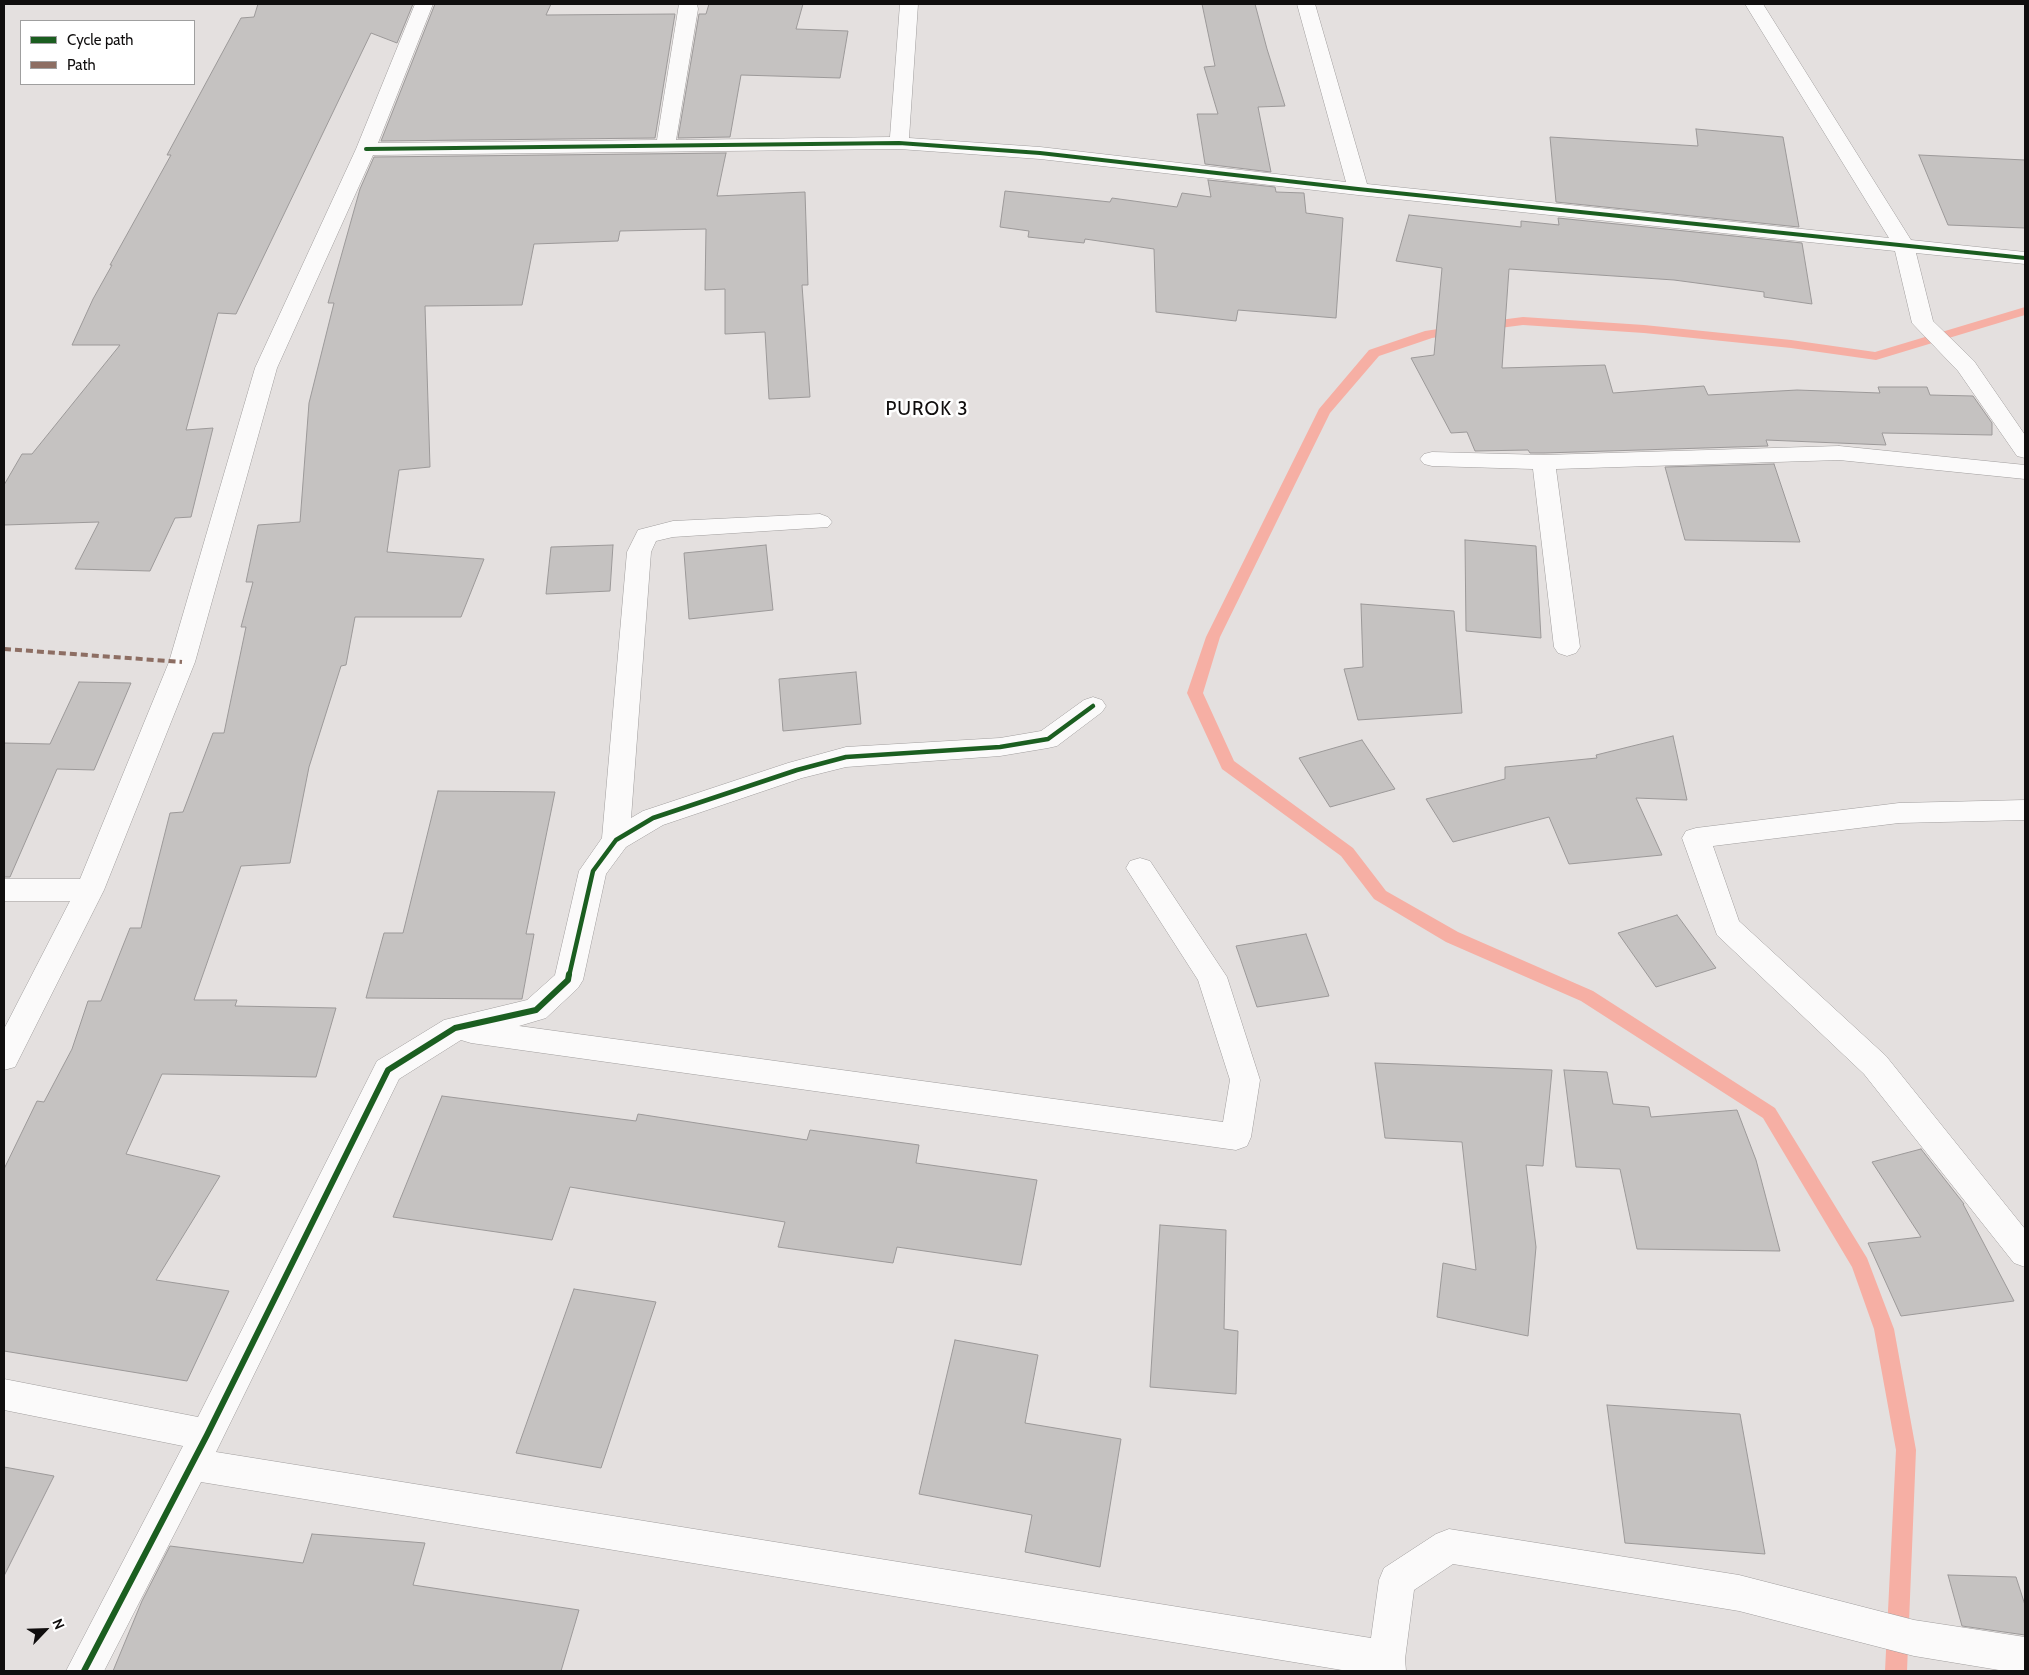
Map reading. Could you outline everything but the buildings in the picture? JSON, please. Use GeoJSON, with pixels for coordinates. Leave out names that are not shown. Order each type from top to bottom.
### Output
{"type":"FeatureCollection","features":[{"type":"Feature","properties":{"kind":"street"},"geometry":{"type":"LineString","coordinates":[[4,1058],[90,890],[182,662],[266,368],[366,149],[424,4]]}},
{"type":"Feature","properties":{"kind":"street"},"geometry":{"type":"LineString","coordinates":[[666,147],[688,4]]}},
{"type":"Feature","properties":{"kind":"street"},"geometry":{"type":"LineString","coordinates":[[899,144],[909,4]]}},
{"type":"Feature","properties":{"kind":"street"},"geometry":{"type":"LineString","coordinates":[[1306,4],[1358,189]]}},
{"type":"Feature","properties":{"kind":"street"},"geometry":{"type":"LineString","coordinates":[[1754,4],[1904,246],[1923,322],[1966,366],[2025,451]]}},
{"type":"Feature","properties":{"kind":"street"},"geometry":{"type":"LineString","coordinates":[[366,149],[899,144],[1040,153],[1358,189],[2025,258]]}},
{"type":"Feature","properties":{"kind":"street"},"geometry":{"type":"LineString","coordinates":[[1432,458],[1544,462],[1611,458],[1839,453],[2025,472]]}},
{"type":"Feature","properties":{"kind":"street"},"geometry":{"type":"LineString","coordinates":[[1544,462],[1567,647]]}},
{"type":"Feature","properties":{"kind":"street"},"geometry":{"type":"LineString","coordinates":[[616,840],[640,552],[646,534],[673,529],[820,522]]}},
{"type":"Feature","properties":{"kind":"street"},"geometry":{"type":"LineString","coordinates":[[84,1671],[199,1450],[388,1070],[455,1028],[536,1010],[568,980],[593,871],[616,840],[653,818],[797,770],[846,757],[1000,747],[1048,739],[1093,706]]}},
{"type":"Feature","properties":{"kind":"street"},"geometry":{"type":"LineString","coordinates":[[2025,810],[1899,813],[1696,838],[1727,927],[1875,1065],[2025,1254]]}},
{"type":"Feature","properties":{"kind":"street"},"geometry":{"type":"LineString","coordinates":[[455,1028],[1236,1137],[1245,1080],[1212,977],[1140,868]]}},
{"type":"Feature","properties":{"kind":"street"},"geometry":{"type":"LineString","coordinates":[[4,890],[90,890]]}},
{"type":"Feature","properties":{"kind":"street"},"geometry":{"type":"LineString","coordinates":[[4,1394],[199,1450],[1387,1665],[1398,1580],[1449,1546],[1739,1593],[1914,1638],[2025,1656]]}},
{"type":"Feature","properties":{"kind":"waterway"},"geometry":{"type":"LineString","coordinates":[[1484,326],[1523,321],[1644,329],[1791,344],[1876,356],[2025,311]]}},
{"type":"Feature","properties":{"kind":"waterway"},"geometry":{"type":"LineString","coordinates":[[1457,330],[1430,334],[1374,353],[1324,412],[1213,637],[1195,693],[1228,765],[1347,852],[1380,895],[1452,937],[1587,996],[1769,1113],[1860,1264],[1884,1329],[1906,1450],[1896,1671]]}},
{"type":"Feature","properties":{"kind":"marked path"},"geometry":{"type":"LineString","coordinates":[[4,649],[182,662]]}},
{"type":"Feature","properties":{"kind":"cycle path"},"geometry":{"type":"LineString","coordinates":[[366,149],[899,143],[1040,153],[1358,189],[2025,258]]}},
{"type":"Feature","properties":{"kind":"cycle path"},"geometry":{"type":"LineString","coordinates":[[84,1671],[207,1435],[388,1070],[455,1028],[536,1010],[568,980],[593,871],[616,840],[653,818],[797,770],[846,757],[1000,747],[1048,739],[1093,706]]}},
{"type":"Feature","properties":{"kind":"district","name":"PUROK 3"},"geometry":{"type":"Point","coordinates":[927,409]}}]}
